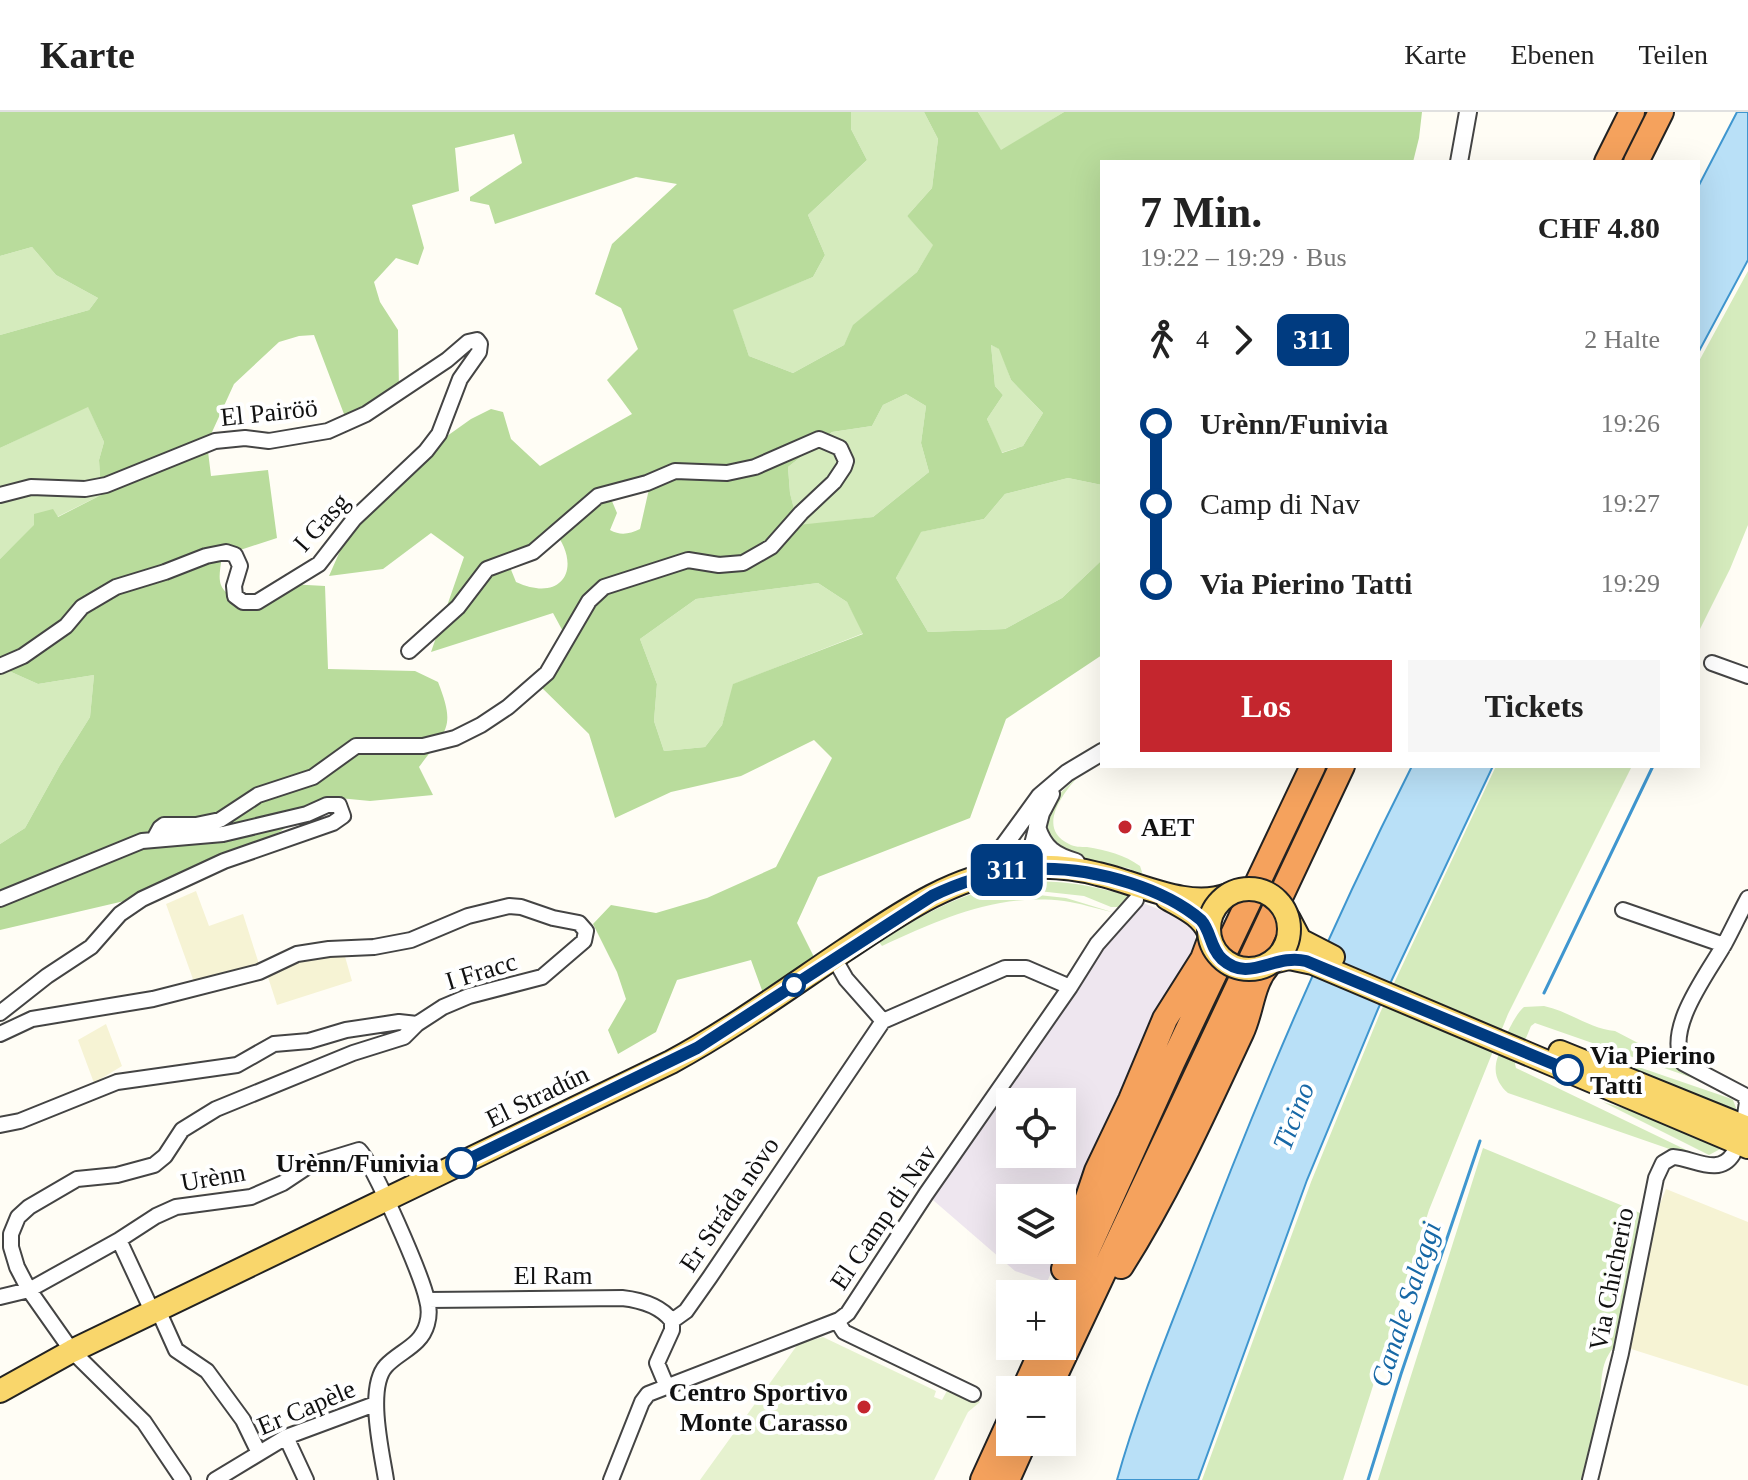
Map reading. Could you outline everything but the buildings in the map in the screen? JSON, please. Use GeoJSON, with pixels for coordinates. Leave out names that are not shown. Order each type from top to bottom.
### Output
{"type":"FeatureCollection","features":[{"type":"Feature","properties":{"kind":"highway"},"geometry":{"type":"LineString","coordinates":[[1608,160],[1632,112]]}},
{"type":"Feature","properties":{"kind":"highway"},"geometry":{"type":"LineString","coordinates":[[1637,160],[1661,112]]}},
{"type":"Feature","properties":{"kind":"highway"},"geometry":{"type":"LineString","coordinates":[[1074,1280],[1172,1063],[1312,768]]}},
{"type":"Feature","properties":{"kind":"highway"},"geometry":{"type":"LineString","coordinates":[[1076,1295],[1341,768]]}},
{"type":"Feature","properties":{"kind":"highway"},"geometry":{"type":"LineString","coordinates":[[1061,1280],[1097,1171],[1165,1019],[1203,959],[1210,936]]}},
{"type":"Feature","properties":{"kind":"highway"},"geometry":{"type":"LineString","coordinates":[[1076,1314],[1153,1215],[1244,1028],[1256,982],[1270,964]]}},
{"type":"Feature","properties":{"kind":"highway"},"geometry":{"type":"LineString","coordinates":[[983,1480],[996,1452]]}},
{"type":"Feature","properties":{"kind":"highway"},"geometry":{"type":"LineString","coordinates":[[1007,1480],[1018,1456]]}},
{"type":"Feature","properties":{"kind":"main road","name":"El Stradún"},"geometry":{"type":"LineString","coordinates":[[0,1391],[72,1351],[697,1048],[869,934],[932,896],[971,879],[1022,868],[1080,870],[1133,888],[1208,900],[1228,895]]}},
{"type":"Feature","properties":{"kind":"main road"},"geometry":{"type":"LineString","coordinates":[[1133,888],[1195,915],[1206,926],[1223,960],[1233,966],[1257,969],[1289,958],[1313,963],[1534,1049],[1615,1072],[1747,1121]]}},
{"type":"Feature","properties":{"kind":"main road"},"geometry":{"type":"LineString","coordinates":[[1210,936],[1213,911],[1228,895],[1240,890],[1265,892],[1284,908],[1300,940],[1319,951],[1534,1049],[1740,1150]]}},
{"type":"Feature","properties":{"kind":"main road"},"geometry":{"type":"LineString","coordinates":[[1270,964],[1287,943],[1289,919]]}},
{"type":"Feature","properties":{"kind":"street"},"geometry":{"type":"LineString","coordinates":[[1459,160],[1468,112]]}},
{"type":"Feature","properties":{"kind":"street","name":"El Pairöö"},"geometry":{"type":"LineString","coordinates":[[0,495],[31,487],[85,489],[106,485],[215,441],[245,438],[269,441],[328,431],[366,414],[447,360],[468,342],[479,342]]}},
{"type":"Feature","properties":{"kind":"street","name":"I Gasg"},"geometry":{"type":"LineString","coordinates":[[0,666],[23,656],[66,626],[82,607],[116,587],[206,556],[220,552],[235,555],[240,566],[234,586],[235,596],[249,603],[257,602],[313,570],[354,519],[434,442],[463,373],[479,352],[479,342]]}},
{"type":"Feature","properties":{"kind":"street"},"geometry":{"type":"LineString","coordinates":[[154,839],[164,825],[196,825],[220,820],[258,795],[313,777],[356,746],[423,746],[469,733],[508,707],[547,673],[599,591],[688,560],[731,565],[759,556],[781,539],[801,513],[834,482],[844,467],[843,455],[833,443],[819,439],[755,467],[727,473],[680,470],[647,483],[598,496],[533,552],[487,569],[458,607],[409,651]]}},
{"type":"Feature","properties":{"kind":"street"},"geometry":{"type":"LineString","coordinates":[[1712,663],[1748,676]]}},
{"type":"Feature","properties":{"kind":"street"},"geometry":{"type":"LineString","coordinates":[[971,879],[1031,822],[1067,773],[1100,753]]}},
{"type":"Feature","properties":{"kind":"street"},"geometry":{"type":"LineString","coordinates":[[0,899],[142,841],[223,834],[307,814],[330,804],[339,805],[343,812],[341,818],[333,823],[224,861],[135,903],[120,914],[91,947],[0,1013]]}},
{"type":"Feature","properties":{"kind":"street"},"geometry":{"type":"LineString","coordinates":[[1022,868],[1031,822]]}},
{"type":"Feature","properties":{"kind":"street"},"geometry":{"type":"LineString","coordinates":[[1031,822],[1043,843],[1059,858],[1133,888]]}},
{"type":"Feature","properties":{"kind":"street","name":"El Camp di Nav"},"geometry":{"type":"LineString","coordinates":[[667,1387],[837,1321],[853,1307],[926,1194],[1070,987],[1133,888]]}},
{"type":"Feature","properties":{"kind":"street"},"geometry":{"type":"LineString","coordinates":[[1747,1121],[1744,1095],[1683,1063],[1679,1050],[1680,1032],[1688,1008],[1748,898]]}},
{"type":"Feature","properties":{"kind":"street","name":"I Fracc"},"geometry":{"type":"LineString","coordinates":[[0,1034],[32,1019],[153,999],[259,972],[297,954],[374,947],[411,940],[468,916],[499,908],[521,907],[579,923],[585,928],[584,941],[547,975],[469,996],[443,1007],[404,1037],[353,1053],[216,1109],[182,1130],[165,1156],[154,1165],[124,1173],[77,1179],[29,1207],[15,1222],[10,1241],[17,1267],[29,1290],[72,1351],[136,1413],[183,1480]]}},
{"type":"Feature","properties":{"kind":"street"},"geometry":{"type":"LineString","coordinates":[[1623,910],[1724,945]]}},
{"type":"Feature","properties":{"kind":"street"},"geometry":{"type":"LineString","coordinates":[[834,958],[846,979],[883,1021],[1005,968],[1026,968],[1070,987]]}},
{"type":"Feature","properties":{"kind":"street","name":"Er Stráda nòvo"},"geometry":{"type":"LineString","coordinates":[[667,1387],[657,1363],[672,1330],[672,1321],[686,1311],[710,1277],[883,1021]]}},
{"type":"Feature","properties":{"kind":"street"},"geometry":{"type":"LineString","coordinates":[[0,1125],[20,1121],[117,1082],[237,1065],[274,1044],[309,1041],[346,1030],[399,1022],[417,1024]]}},
{"type":"Feature","properties":{"kind":"street","name":"Urènn"},"geometry":{"type":"LineString","coordinates":[[0,1297],[29,1290],[176,1207],[251,1197],[283,1183],[310,1165],[354,1149],[361,1151],[386,1200],[427,1300]]}},
{"type":"Feature","properties":{"kind":"street","name":"Via Chicherio"},"geometry":{"type":"LineString","coordinates":[[1590,1480],[1621,1353],[1648,1210],[1659,1169],[1673,1157],[1713,1165],[1725,1163],[1740,1150]]}},
{"type":"Feature","properties":{"kind":"street"},"geometry":{"type":"LineString","coordinates":[[119,1240],[176,1350],[207,1371],[243,1420],[259,1453]]}},
{"type":"Feature","properties":{"kind":"street","name":"El Ram"},"geometry":{"type":"LineString","coordinates":[[427,1300],[622,1298],[649,1304],[668,1315],[672,1321]]}},
{"type":"Feature","properties":{"kind":"street"},"geometry":{"type":"LineString","coordinates":[[386,1480],[375,1404],[380,1376],[385,1367],[423,1337],[428,1319],[427,1300]]}},
{"type":"Feature","properties":{"kind":"street"},"geometry":{"type":"LineString","coordinates":[[837,1321],[844,1332],[973,1394]]}},
{"type":"Feature","properties":{"kind":"street"},"geometry":{"type":"LineString","coordinates":[[611,1480],[642,1402],[648,1394],[667,1387]]}},
{"type":"Feature","properties":{"kind":"street","name":"Er Capèle"},"geometry":{"type":"LineString","coordinates":[[215,1480],[286,1437],[375,1404]]}},
{"type":"Feature","properties":{"kind":"street"},"geometry":{"type":"LineString","coordinates":[[286,1437],[306,1480]]}},
{"type":"Feature","properties":{"kind":"shaded area"},"geometry":{"type":"Polygon","coordinates":[[[196,891],[209,926],[243,914],[259,964],[194,982],[166,904],[196,891]]]}},
{"type":"Feature","properties":{"kind":"shaded area"},"geometry":{"type":"Polygon","coordinates":[[[1136,900],[1185,920],[1195,934],[1195,948],[1076,1216],[1076,1184],[996,1184],[996,1255],[926,1194],[996,1096],[996,1168],[1076,1168],[1076,1088],[1002,1088],[1136,900]]]}},
{"type":"Feature","properties":{"kind":"shaded area"},"geometry":{"type":"Polygon","coordinates":[[[344,953],[352,981],[277,1005],[267,974],[296,960],[344,953]]]}},
{"type":"Feature","properties":{"kind":"shaded area"},"geometry":{"type":"Polygon","coordinates":[[[106,1024],[122,1066],[94,1083],[78,1040],[106,1024]]]}},
{"type":"Feature","properties":{"kind":"shaded area"},"geometry":{"type":"Polygon","coordinates":[[[1666,1189],[1748,1222],[1748,1386],[1628,1348],[1653,1221],[1666,1189]]]}},
{"type":"Feature","properties":{"kind":"shaded area"},"geometry":{"type":"Polygon","coordinates":[[[1007,1264],[1055,1264],[1048,1280],[1015,1271],[1007,1264]]]}},
{"type":"Feature","properties":{"kind":"green space"},"geometry":{"type":"Polygon","coordinates":[[[0,112],[851,112],[851,129],[867,160],[808,215],[825,255],[813,277],[733,310],[749,356],[793,373],[844,345],[853,325],[917,272],[933,245],[907,216],[932,188],[938,139],[924,112],[978,112],[1001,150],[1064,112],[1422,112],[1414,160],[1100,160],[1100,485],[1068,478],[1005,494],[984,519],[921,532],[896,578],[928,632],[1005,629],[1062,598],[1100,562],[1100,656],[1006,719],[970,818],[818,877],[797,923],[819,967],[767,1004],[751,960],[677,980],[656,1032],[618,1054],[608,1030],[626,999],[617,972],[593,924],[611,905],[656,913],[707,898],[776,867],[832,758],[814,740],[741,776],[671,792],[615,818],[589,734],[537,683],[566,637],[553,613],[431,652],[464,557],[431,533],[383,569],[329,576],[354,519],[426,451],[471,419],[491,409],[503,412],[511,439],[540,466],[632,414],[607,380],[638,349],[621,308],[595,294],[612,244],[677,184],[636,177],[495,224],[489,205],[470,201],[470,197],[522,163],[514,134],[455,148],[459,191],[412,205],[424,248],[418,265],[396,258],[374,282],[380,302],[398,330],[399,390],[347,422],[314,335],[299,336],[279,342],[234,384],[207,443],[211,476],[268,470],[277,538],[222,556],[220,579],[223,589],[243,602],[289,584],[325,586],[328,669],[415,671],[438,682],[447,709],[446,728],[419,767],[433,795],[370,801],[329,797],[281,831],[150,895],[0,930],[0,844],[25,828],[90,717],[94,675],[38,684],[0,667],[0,559],[34,525],[34,514],[53,509],[58,517],[101,495],[99,460],[104,442],[88,407],[0,448],[0,335],[89,310],[98,298],[56,275],[32,247],[0,256],[0,112]],[[991,345],[995,386],[1003,395],[987,419],[1002,453],[1023,446],[1043,413],[1011,380],[999,349],[991,345]],[[906,394],[883,405],[872,426],[832,432],[788,467],[790,493],[798,525],[873,517],[929,472],[921,443],[926,406],[906,394]],[[606,487],[617,513],[610,530],[625,534],[640,529],[649,489],[606,487]],[[552,528],[528,545],[505,555],[516,582],[533,588],[557,585],[564,578],[567,556],[552,528]],[[818,583],[696,599],[640,639],[657,684],[654,721],[664,751],[705,747],[722,725],[733,684],[863,634],[847,602],[818,583]]]}},
{"type":"Feature","properties":{"kind":"green space"},"geometry":{"type":"Polygon","coordinates":[[[851,112],[924,112],[938,139],[932,188],[907,216],[934,244],[917,272],[854,325],[844,345],[793,373],[749,356],[732,309],[813,277],[825,255],[808,215],[867,160],[851,129],[851,112]]]}},
{"type":"Feature","properties":{"kind":"green space"},"geometry":{"type":"Polygon","coordinates":[[[978,112],[1064,112],[1001,151],[978,112]]]}},
{"type":"Feature","properties":{"kind":"green space"},"geometry":{"type":"Polygon","coordinates":[[[32,247],[56,275],[98,298],[89,310],[0,335],[0,256],[32,247]]]}},
{"type":"Feature","properties":{"kind":"green space"},"geometry":{"type":"Polygon","coordinates":[[[1748,271],[1748,525],[1700,629],[1700,359],[1748,271]]]}},
{"type":"Feature","properties":{"kind":"green space"},"geometry":{"type":"Polygon","coordinates":[[[991,345],[1000,349],[1011,380],[1043,413],[1023,446],[1001,453],[987,419],[1003,395],[995,386],[991,345]]]}},
{"type":"Feature","properties":{"kind":"green space"},"geometry":{"type":"Polygon","coordinates":[[[906,394],[926,406],[921,443],[929,472],[873,517],[798,526],[788,467],[832,432],[872,426],[883,405],[906,394]]]}},
{"type":"Feature","properties":{"kind":"green space"},"geometry":{"type":"Polygon","coordinates":[[[88,406],[104,442],[99,460],[101,495],[57,517],[34,514],[35,525],[0,559],[0,448],[88,406]]]}},
{"type":"Feature","properties":{"kind":"green space"},"geometry":{"type":"Polygon","coordinates":[[[1068,478],[1100,485],[1100,562],[1062,598],[1005,629],[928,632],[896,578],[920,532],[984,519],[1005,494],[1068,478]]]}},
{"type":"Feature","properties":{"kind":"green space"},"geometry":{"type":"Polygon","coordinates":[[[818,583],[847,602],[864,633],[734,684],[722,725],[705,747],[664,751],[654,721],[657,684],[640,639],[696,599],[818,583]]]}},
{"type":"Feature","properties":{"kind":"green space"},"geometry":{"type":"Polygon","coordinates":[[[0,667],[38,684],[94,675],[90,717],[25,828],[0,844],[0,667]]]}},
{"type":"Feature","properties":{"kind":"green space"},"geometry":{"type":"Polygon","coordinates":[[[1495,768],[1631,768],[1508,1014],[1429,1210],[1343,1480],[1202,1480],[1311,1182],[1380,1013],[1495,768]]]}},
{"type":"Feature","properties":{"kind":"green space"},"geometry":{"type":"Polygon","coordinates":[[[1083,772],[1056,808],[1054,828],[1059,837],[1071,845],[1115,854],[1140,866],[1142,872],[1131,898],[1121,907],[1111,907],[1084,896],[1020,889],[1020,893],[1066,898],[1112,912],[1064,901],[1016,901],[970,910],[882,946],[879,942],[938,908],[994,887],[1023,882],[1053,882],[1121,894],[1131,869],[1065,854],[1052,844],[1044,825],[1058,795],[1083,772]]]}},
{"type":"Feature","properties":{"kind":"green space"},"geometry":{"type":"Polygon","coordinates":[[[1544,1006],[1615,1031],[1730,1091],[1535,1023],[1515,1064],[1516,1068],[1704,1161],[1508,1093],[1496,1073],[1507,1034],[1524,1007],[1544,1006]]]}},
{"type":"Feature","properties":{"kind":"green space"},"geometry":{"type":"Polygon","coordinates":[[[1621,1061],[1729,1098],[1733,1100],[1738,1113],[1668,1086],[1621,1061]]]}},
{"type":"Feature","properties":{"kind":"green space"},"geometry":{"type":"Polygon","coordinates":[[[1603,1102],[1653,1117],[1724,1147],[1709,1155],[1603,1102]]]}},
{"type":"Feature","properties":{"kind":"green space"},"geometry":{"type":"Polygon","coordinates":[[[1483,1148],[1640,1213],[1615,1346],[1604,1365],[1598,1409],[1581,1480],[1378,1480],[1483,1148]]]}},
{"type":"Feature","properties":{"kind":"green space","name":"Centro Sportivo Monte Carasso"},"geometry":{"type":"Polygon","coordinates":[[[823,1337],[936,1391],[934,1397],[942,1400],[949,1387],[980,1402],[968,1412],[934,1480],[700,1480],[798,1344],[823,1337]]]}},
{"type":"Feature","properties":{"kind":"water"},"geometry":{"type":"Polygon","coordinates":[[[1737,112],[1748,112],[1748,260],[1700,349],[1700,183],[1737,112]]]}},
{"type":"Feature","properties":{"kind":"water","name":"Ticino"},"geometry":{"type":"Polygon","coordinates":[[[1411,768],[1492,768],[1378,1009],[1307,1180],[1198,1480],[1117,1480],[1152,1373],[1217,1204],[1352,889],[1411,768]]]}},
{"type":"Feature","properties":{"kind":"waterway","name":"Canale Saleggi"},"geometry":{"type":"LineString","coordinates":[[1544,993],[1652,768]]}},
{"type":"Feature","properties":{"kind":"waterway","name":"Canale Saleggi"},"geometry":{"type":"LineString","coordinates":[[1368,1480],[1480,1141]]}},
{"type":"Feature","properties":{"kind":"bus line","name":"311"},"geometry":{"type":"LineString","coordinates":[[461,1163],[671,1062],[722,1034],[819,967],[932,896],[971,879],[1027,868],[1080,870],[1155,891],[1201,920],[1215,951],[1233,966],[1257,969],[1282,959],[1306,961],[1568,1070]]}},
{"type":"Feature","properties":{"kind":"place","name":"AET"},"geometry":{"type":"Point","coordinates":[1125,827]}},
{"type":"Feature","properties":{"kind":"place","name":"Via Pierino Tatti"},"geometry":{"type":"Point","coordinates":[1568,1070]}},
{"type":"Feature","properties":{"kind":"place","name":"Urènn/Funivia"},"geometry":{"type":"Point","coordinates":[461,1163]}},
{"type":"Feature","properties":{"kind":"place","name":"Centro Sportivo Monte Carasso"},"geometry":{"type":"Point","coordinates":[864,1407]}}]}
